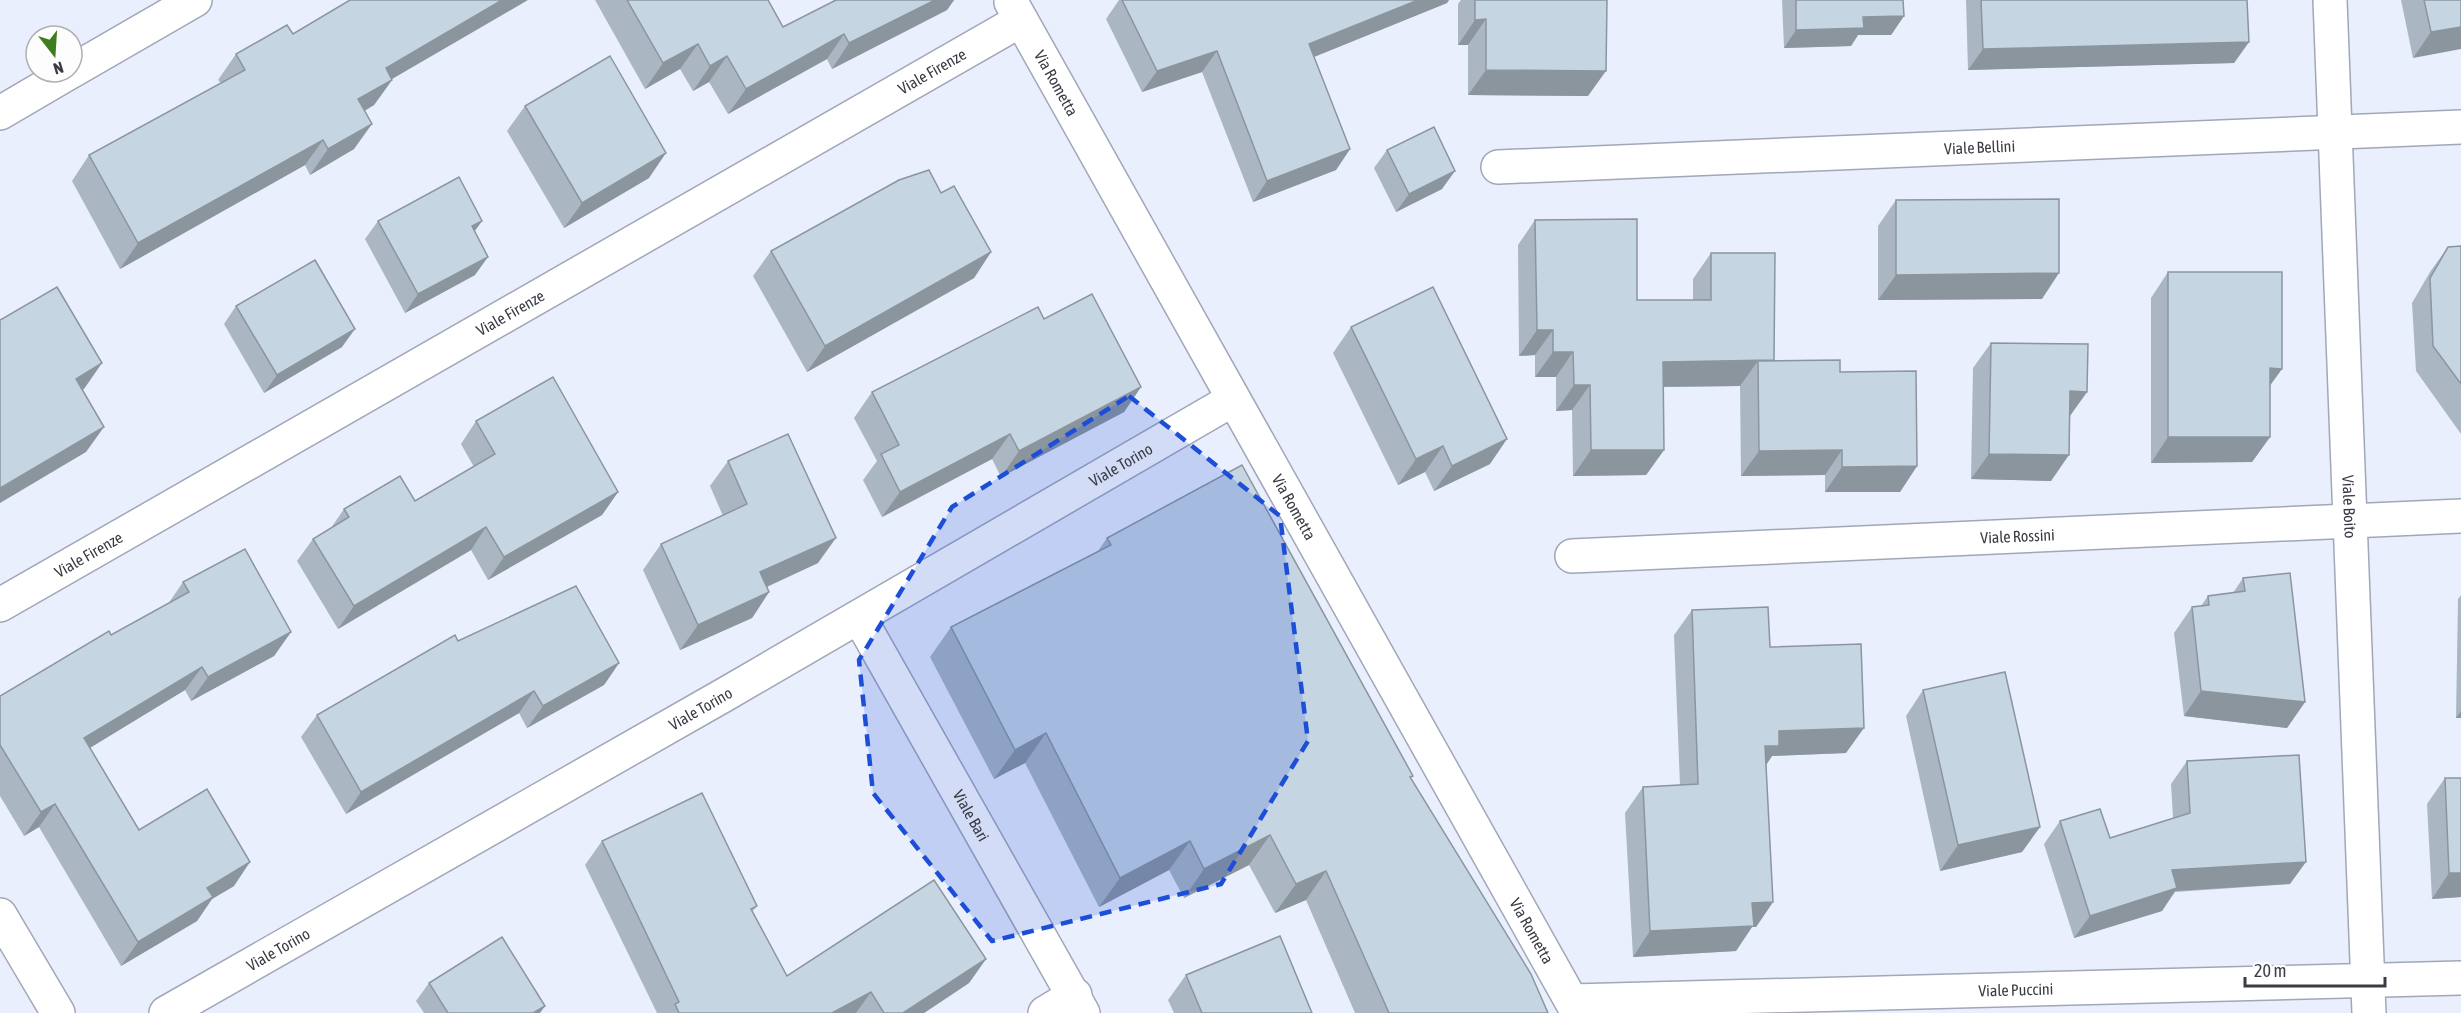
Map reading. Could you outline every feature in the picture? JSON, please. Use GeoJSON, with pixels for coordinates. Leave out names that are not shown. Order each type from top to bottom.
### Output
{"type":"FeatureCollection","features":[{"type":"Feature","properties":{"kind":"street"},"geometry":{"type":"LineString","coordinates":[[84,64],[195,0]]}},
{"type":"Feature","properties":{"kind":"street","name":"Viale Boito"},"geometry":{"type":"LineString","coordinates":[[2330,0],[2352,519],[2368,997]]}},
{"type":"Feature","properties":{"kind":"street","name":"Via Rometta"},"geometry":{"type":"LineString","coordinates":[[1016,10],[1232,400],[1575,1007]]}},
{"type":"Feature","properties":{"kind":"street","name":"Viale Firenze"},"geometry":{"type":"LineString","coordinates":[[0,605],[1016,10]]}},
{"type":"Feature","properties":{"kind":"street"},"geometry":{"type":"LineString","coordinates":[[0,113],[49,84]]}},
{"type":"Feature","properties":{"kind":"street","name":"Viale Bellini"},"geometry":{"type":"LineString","coordinates":[[1498,167],[2461,127]]}},
{"type":"Feature","properties":{"kind":"street","name":"Viale Torino"},"geometry":{"type":"LineString","coordinates":[[166,1013],[859,617],[1232,400]]}},
{"type":"Feature","properties":{"kind":"street","name":"Viale Rossini"},"geometry":{"type":"LineString","coordinates":[[1572,556],[2352,519],[2461,516]]}},
{"type":"Feature","properties":{"kind":"street","name":"Viale Bari"},"geometry":{"type":"LineString","coordinates":[[859,617],[1079,1004]]}},
{"type":"Feature","properties":{"kind":"street"},"geometry":{"type":"LineString","coordinates":[[0,915],[58,1013]]}},
{"type":"Feature","properties":{"kind":"street","name":"Viale Puccini"},"geometry":{"type":"LineString","coordinates":[[1575,1007],[2368,997],[2461,978]]}},
{"type":"Feature","properties":{"kind":"street"},"geometry":{"type":"LineString","coordinates":[[1045,1013],[1079,1004]]}},
{"type":"Feature","properties":{"kind":"highlighted area"},"geometry":{"type":"Polygon","coordinates":[[[1129,396],[1280,516],[1308,741],[1221,884],[992,941],[873,793],[859,660],[952,507],[1129,396]]]}},
{"type":"Feature","properties":{"kind":"building"},"geometry":{"type":"Polygon","coordinates":[[[350,0],[502,0],[386,68],[392,80],[358,99],[372,124],[328,149],[323,140],[138,243],[89,155],[245,70],[236,54],[287,25],[293,34],[350,0]]]}},
{"type":"Feature","properties":{"kind":"building"},"geometry":{"type":"Polygon","coordinates":[[[627,0],[768,0],[783,27],[836,0],[935,0],[849,43],[844,34],[746,89],[727,56],[710,66],[698,44],[663,63],[627,0]]]}},
{"type":"Feature","properties":{"kind":"building"},"geometry":{"type":"Polygon","coordinates":[[[1122,0],[1418,0],[1309,44],[1350,149],[1267,181],[1217,51],[1157,71],[1122,0]]]}},
{"type":"Feature","properties":{"kind":"building"},"geometry":{"type":"Polygon","coordinates":[[[1475,0],[1607,0],[1606,71],[1486,70],[1486,19],[1475,20],[1475,0]]]}},
{"type":"Feature","properties":{"kind":"building"},"geometry":{"type":"Polygon","coordinates":[[[1796,0],[1903,0],[1904,16],[1863,17],[1864,28],[1796,30],[1796,0]]]}},
{"type":"Feature","properties":{"kind":"building"},"geometry":{"type":"Polygon","coordinates":[[[1981,0],[2247,0],[2249,42],[1983,49],[1981,0]]]}},
{"type":"Feature","properties":{"kind":"building"},"geometry":{"type":"Polygon","coordinates":[[[2424,0],[2461,0],[2461,27],[2431,32],[2424,0]]]}},
{"type":"Feature","properties":{"kind":"building"},"geometry":{"type":"Polygon","coordinates":[[[610,56],[666,153],[582,203],[525,106],[610,56]]]}},
{"type":"Feature","properties":{"kind":"building"},"geometry":{"type":"Polygon","coordinates":[[[1434,127],[1455,171],[1409,194],[1387,150],[1434,127]]]}},
{"type":"Feature","properties":{"kind":"building"},"geometry":{"type":"Polygon","coordinates":[[[929,170],[941,193],[954,186],[991,252],[825,346],[771,251],[899,180],[929,170]]]}},
{"type":"Feature","properties":{"kind":"building"},"geometry":{"type":"Polygon","coordinates":[[[459,177],[482,221],[472,226],[488,257],[418,294],[378,221],[459,177]]]}},
{"type":"Feature","properties":{"kind":"building"},"geometry":{"type":"Polygon","coordinates":[[[2059,199],[2059,273],[1896,275],[1896,200],[2059,199]]]}},
{"type":"Feature","properties":{"kind":"building"},"geometry":{"type":"Polygon","coordinates":[[[1637,219],[1637,300],[1711,300],[1711,253],[1775,253],[1774,360],[1663,362],[1664,450],[1591,450],[1590,385],[1574,385],[1573,352],[1553,352],[1553,330],[1537,330],[1535,220],[1637,219]]]}},
{"type":"Feature","properties":{"kind":"building"},"geometry":{"type":"Polygon","coordinates":[[[2461,246],[2461,384],[2433,346],[2430,278],[2448,247],[2461,246]]]}},
{"type":"Feature","properties":{"kind":"building"},"geometry":{"type":"Polygon","coordinates":[[[315,260],[355,329],[277,375],[236,306],[315,260]]]}},
{"type":"Feature","properties":{"kind":"building"},"geometry":{"type":"Polygon","coordinates":[[[2168,272],[2282,272],[2282,369],[2270,368],[2270,437],[2168,437],[2168,272]]]}},
{"type":"Feature","properties":{"kind":"building"},"geometry":{"type":"Polygon","coordinates":[[[57,287],[102,363],[76,379],[104,427],[0,488],[0,320],[57,287]]]}},
{"type":"Feature","properties":{"kind":"building"},"geometry":{"type":"Polygon","coordinates":[[[1433,287],[1507,439],[1452,466],[1443,446],[1416,459],[1351,327],[1433,287]]]}},
{"type":"Feature","properties":{"kind":"building"},"geometry":{"type":"Polygon","coordinates":[[[1092,294],[1141,387],[1019,451],[1010,434],[900,492],[881,454],[899,445],[872,392],[1038,307],[1044,319],[1092,294]]]}},
{"type":"Feature","properties":{"kind":"building"},"geometry":{"type":"Polygon","coordinates":[[[1991,343],[2088,344],[2087,392],[2070,391],[2069,455],[1989,454],[1991,343]]]}},
{"type":"Feature","properties":{"kind":"building"},"geometry":{"type":"Polygon","coordinates":[[[1840,360],[1840,372],[1916,371],[1917,466],[1842,467],[1842,450],[1759,451],[1758,361],[1840,360]]]}},
{"type":"Feature","properties":{"kind":"building"},"geometry":{"type":"Polygon","coordinates":[[[553,377],[618,492],[504,557],[486,527],[354,606],[313,539],[349,517],[344,509],[400,476],[415,501],[495,454],[476,421],[553,377]]]}},
{"type":"Feature","properties":{"kind":"building"},"geometry":{"type":"Polygon","coordinates":[[[788,434],[836,538],[760,572],[769,592],[698,625],[661,544],[747,504],[728,461],[788,434]]]}},
{"type":"Feature","properties":{"kind":"building"},"geometry":{"type":"Polygon","coordinates":[[[1242,465],[1413,776],[1410,777],[1531,974],[1548,1013],[1389,1013],[1326,871],[1296,884],[1270,835],[1204,869],[1190,841],[1120,878],[1046,733],[1015,750],[951,627],[1111,545],[1107,538],[1242,465]]]}},
{"type":"Feature","properties":{"kind":"building"},"geometry":{"type":"Polygon","coordinates":[[[245,549],[291,632],[208,677],[202,667],[84,738],[139,830],[207,789],[250,862],[207,888],[213,897],[138,942],[55,804],[41,812],[0,745],[0,696],[109,631],[111,635],[189,592],[183,582],[245,549]]]}},
{"type":"Feature","properties":{"kind":"building"},"geometry":{"type":"Polygon","coordinates":[[[2290,573],[2305,702],[2201,691],[2192,607],[2209,605],[2208,596],[2245,591],[2243,578],[2290,573]]]}},
{"type":"Feature","properties":{"kind":"building"},"geometry":{"type":"Polygon","coordinates":[[[576,586],[619,663],[543,706],[534,691],[361,792],[317,715],[455,635],[458,641],[576,586]]]}},
{"type":"Feature","properties":{"kind":"building"},"geometry":{"type":"Polygon","coordinates":[[[1768,607],[1770,647],[1861,644],[1864,728],[1779,731],[1779,746],[1765,746],[1773,902],[1752,903],[1754,926],[1650,931],[1643,787],[1698,784],[1692,610],[1768,607]]]}},
{"type":"Feature","properties":{"kind":"building"},"geometry":{"type":"Polygon","coordinates":[[[2005,672],[2040,827],[1958,845],[1923,690],[2005,672]]]}},
{"type":"Feature","properties":{"kind":"building"},"geometry":{"type":"Polygon","coordinates":[[[2299,755],[2306,862],[2172,870],[2177,888],[2090,916],[2060,821],[2100,809],[2110,838],[2190,813],[2187,761],[2299,755]]]}},
{"type":"Feature","properties":{"kind":"building"},"geometry":{"type":"Polygon","coordinates":[[[2445,778],[2461,778],[2461,873],[2449,873],[2445,778]]]}},
{"type":"Feature","properties":{"kind":"building"},"geometry":{"type":"Polygon","coordinates":[[[702,793],[757,906],[751,909],[787,976],[934,880],[986,959],[903,1013],[884,1013],[871,992],[832,1013],[679,1013],[675,1004],[679,1002],[602,841],[702,793]]]}},
{"type":"Feature","properties":{"kind":"building"},"geometry":{"type":"Polygon","coordinates":[[[1280,936],[1312,1013],[1202,1013],[1186,975],[1280,936]]]}},
{"type":"Feature","properties":{"kind":"building"},"geometry":{"type":"Polygon","coordinates":[[[502,937],[545,1006],[533,1013],[448,1013],[429,983],[502,937]]]}}]}
